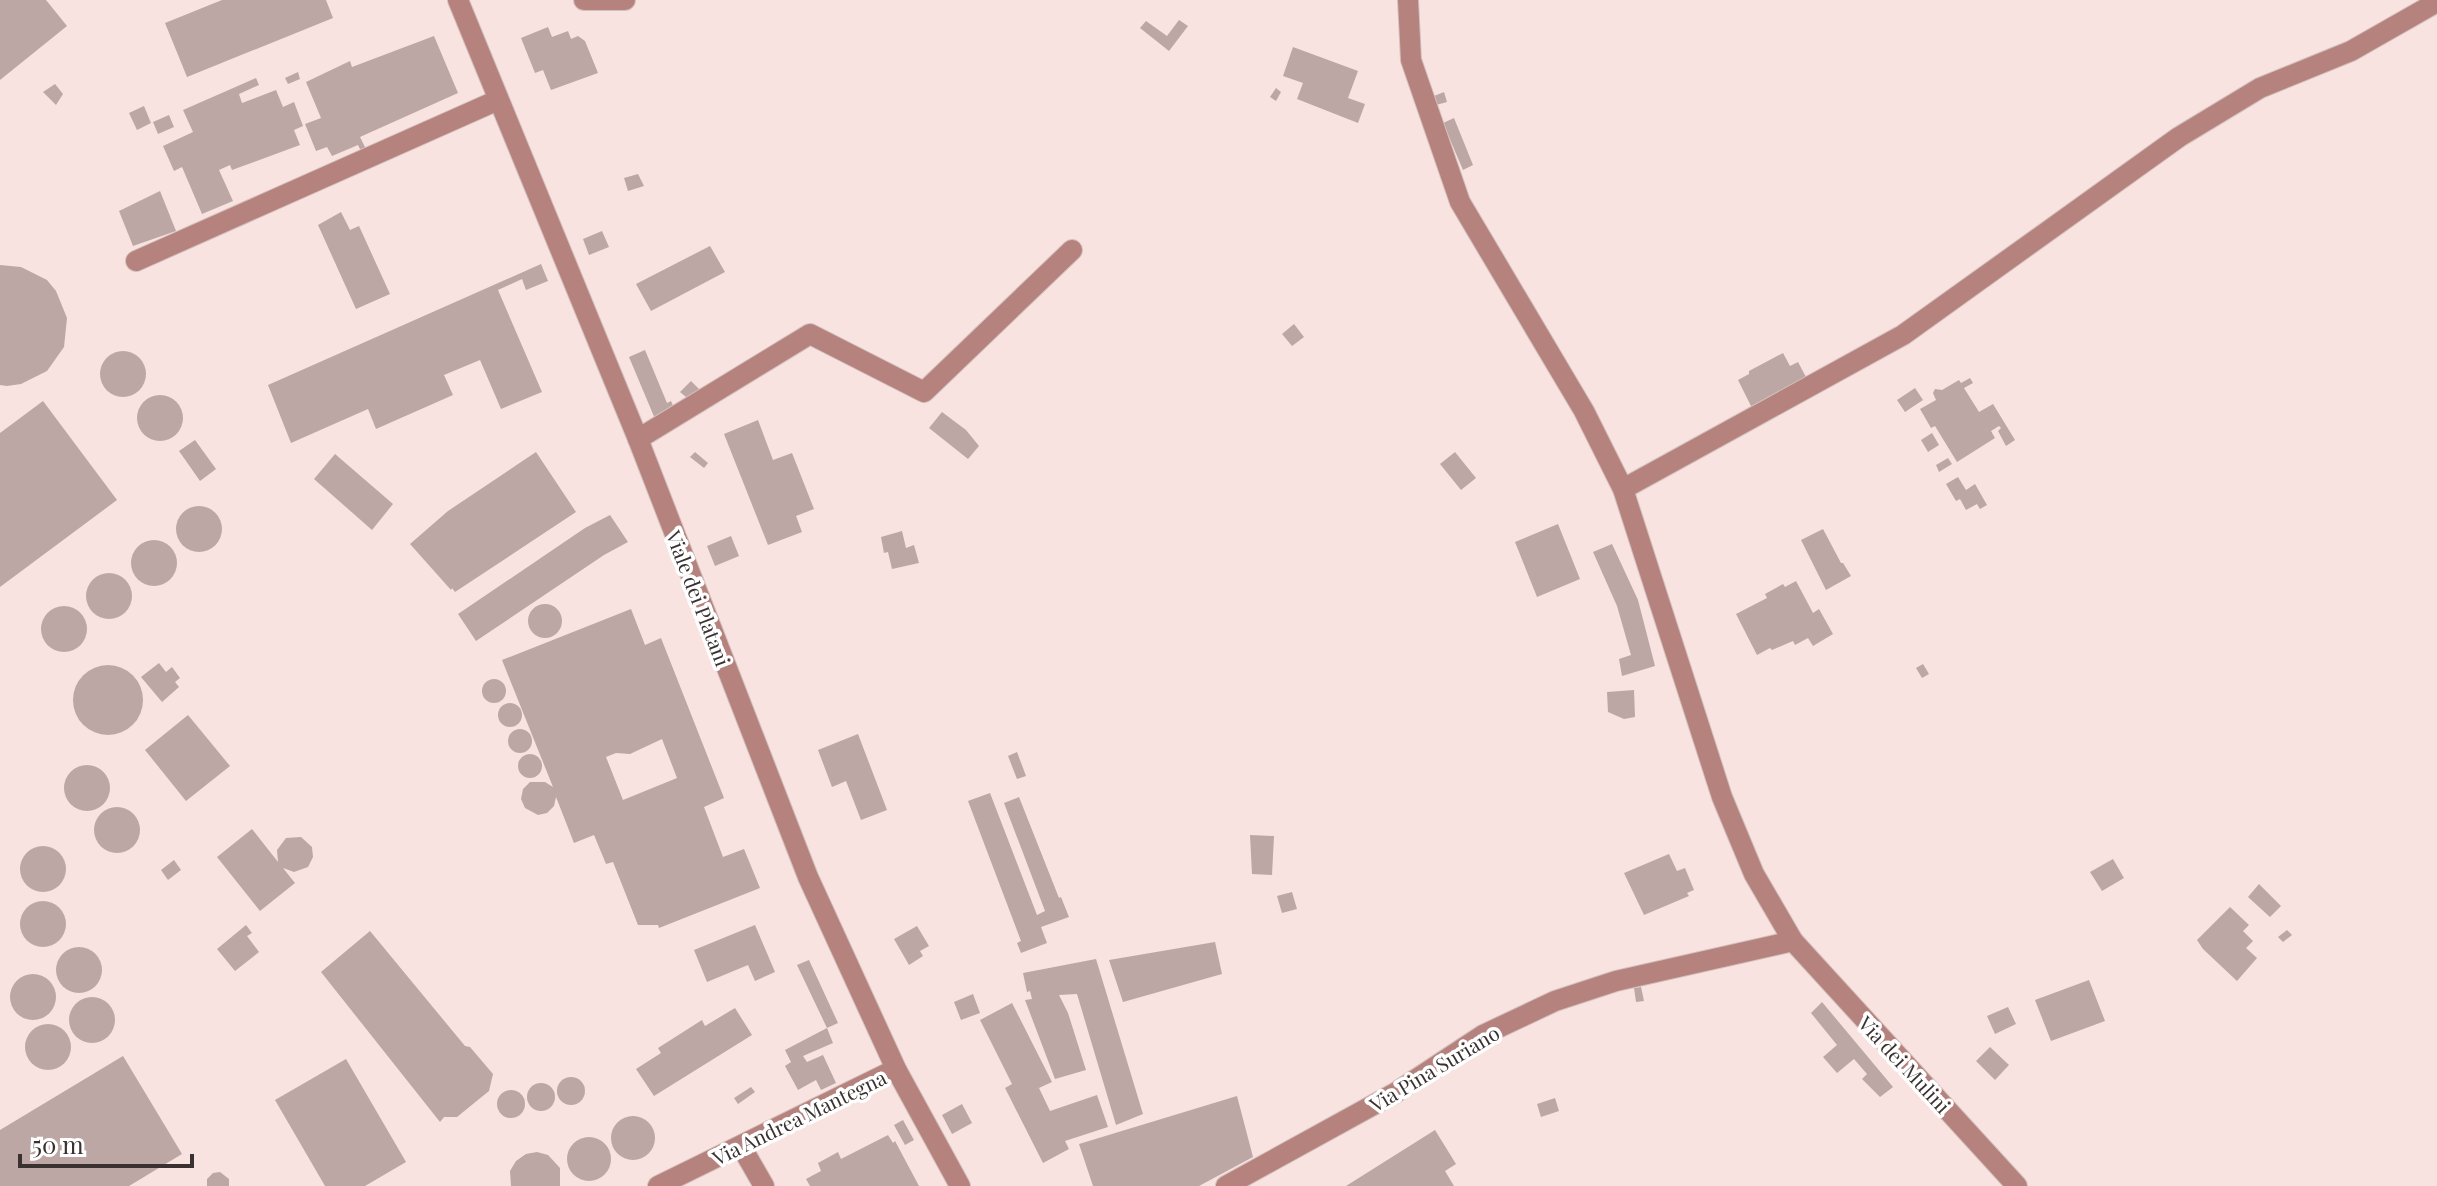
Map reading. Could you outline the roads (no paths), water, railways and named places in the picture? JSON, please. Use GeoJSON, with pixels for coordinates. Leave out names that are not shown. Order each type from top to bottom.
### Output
{"type":"FeatureCollection","features":[{"type":"Feature","properties":{"kind":"street","name":"Viale dei Platani"},"geometry":{"type":"LineString","coordinates":[[458,0],[638,439],[808,877],[896,1069],[960,1186]]}},
{"type":"Feature","properties":{"kind":"street"},"geometry":{"type":"LineString","coordinates":[[584,0],[625,0]]}},
{"type":"Feature","properties":{"kind":"street","name":"Via dei Mulini"},"geometry":{"type":"LineString","coordinates":[[1408,0],[1411,60],[1460,202],[1584,411],[1623,489],[1722,797],[1754,874],[1793,941],[2017,1186]]}},
{"type":"Feature","properties":{"kind":"street"},"geometry":{"type":"LineString","coordinates":[[1623,489],[1903,335],[2179,137],[2260,88],[2351,51],[2437,2]]}},
{"type":"Feature","properties":{"kind":"street"},"geometry":{"type":"LineString","coordinates":[[136,261],[498,100]]}},
{"type":"Feature","properties":{"kind":"street"},"geometry":{"type":"LineString","coordinates":[[638,439],[810,334],[924,392],[1072,250]]}},
{"type":"Feature","properties":{"kind":"street","name":"Via Pina Suriano"},"geometry":{"type":"LineString","coordinates":[[1226,1186],[1395,1093],[1483,1035],[1555,1001],[1616,981],[1793,941]]}},
{"type":"Feature","properties":{"kind":"street","name":"Via Andrea Mantegna"},"geometry":{"type":"LineString","coordinates":[[658,1186],[896,1069]]}},
{"type":"Feature","properties":{"kind":"street"},"geometry":{"type":"LineString","coordinates":[[741,1146],[764,1186]]}}]}
